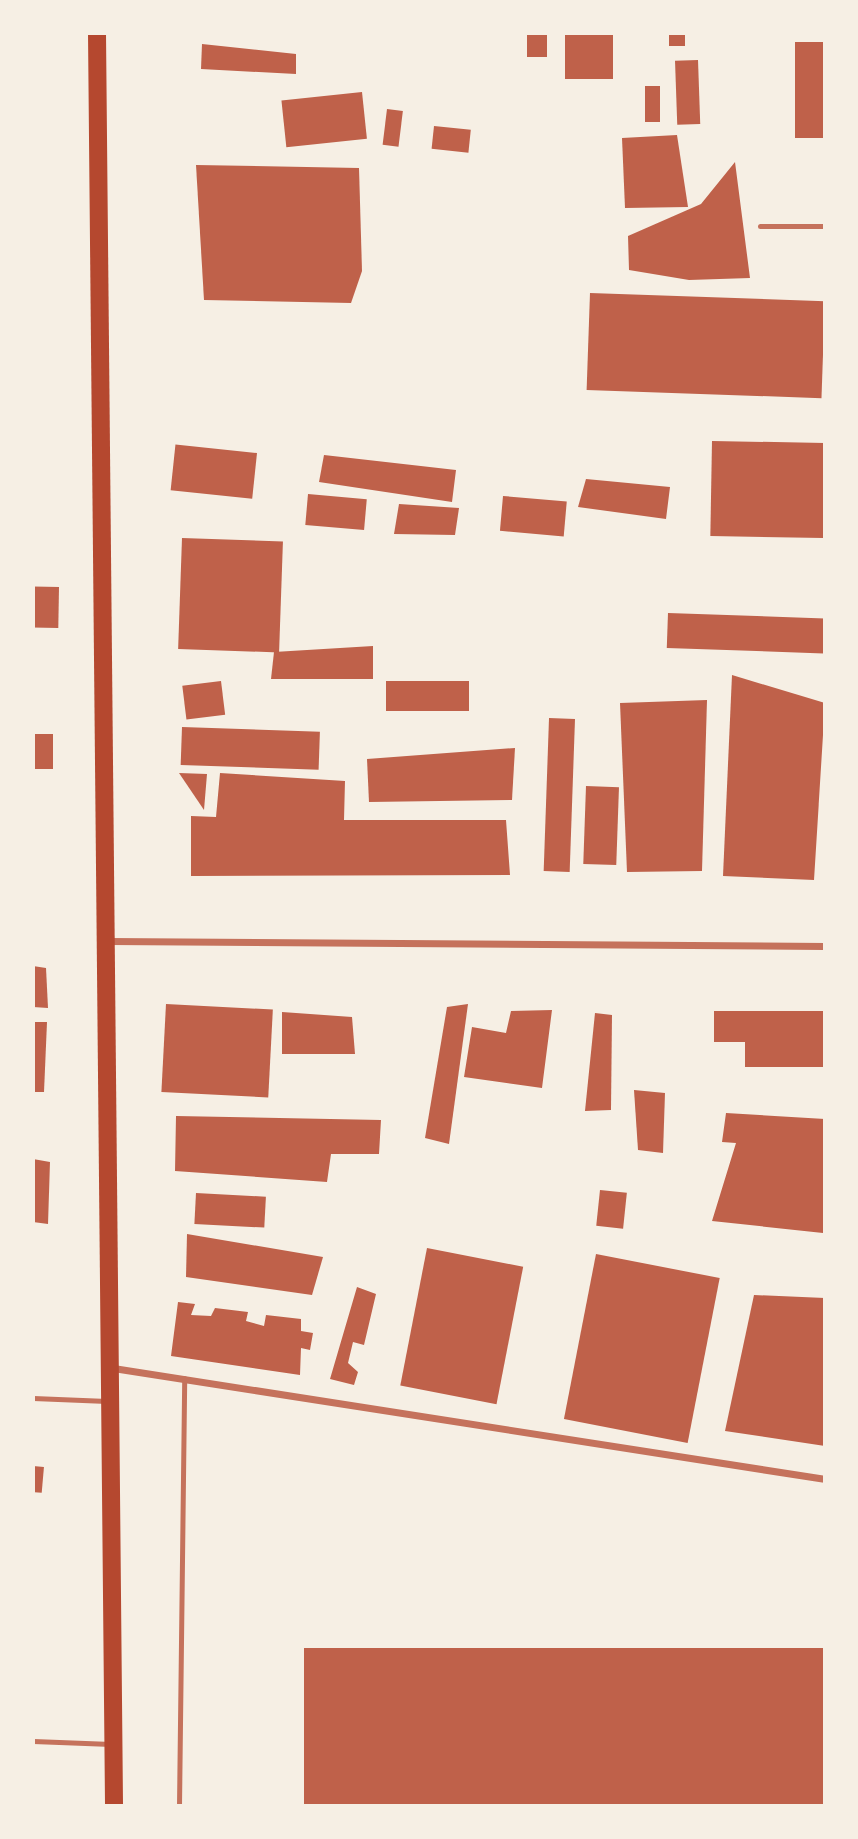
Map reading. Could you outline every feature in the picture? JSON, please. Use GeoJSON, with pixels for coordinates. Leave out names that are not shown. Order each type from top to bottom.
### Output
{"type":"FeatureCollection","features":[{"type":"Feature","properties":{"kind":"main road"},"geometry":{"type":"LineString","coordinates":[[97,33],[109,941],[114,1806]]}},
{"type":"Feature","properties":{"kind":"street"},"geometry":{"type":"LineString","coordinates":[[109,941],[825,946]]}},
{"type":"Feature","properties":{"kind":"street"},"geometry":{"type":"LineString","coordinates":[[113,1368],[825,1479]]}},
{"type":"Feature","properties":{"kind":"lane"},"geometry":{"type":"LineString","coordinates":[[760,226],[825,226]]}},
{"type":"Feature","properties":{"kind":"lane"},"geometry":{"type":"LineString","coordinates":[[179,1806],[184,1378]]}},
{"type":"Feature","properties":{"kind":"lane"},"geometry":{"type":"LineString","coordinates":[[33,1398],[112,1402]]}},
{"type":"Feature","properties":{"kind":"lane"},"geometry":{"type":"LineString","coordinates":[[33,1741],[113,1744]]}},
{"type":"Feature","properties":{"kind":"building"},"geometry":{"type":"Polygon","coordinates":[[[527,33],[547,33],[547,57],[527,57],[527,33]]]}},
{"type":"Feature","properties":{"kind":"building"},"geometry":{"type":"Polygon","coordinates":[[[565,33],[613,33],[613,79],[565,79],[565,33]]]}},
{"type":"Feature","properties":{"kind":"building"},"geometry":{"type":"Polygon","coordinates":[[[669,33],[685,33],[685,46],[669,46],[669,33]]]}},
{"type":"Feature","properties":{"kind":"building"},"geometry":{"type":"Polygon","coordinates":[[[795,42],[825,42],[825,138],[795,138],[795,42]]]}},
{"type":"Feature","properties":{"kind":"building"},"geometry":{"type":"Polygon","coordinates":[[[202,44],[296,54],[296,74],[201,69],[202,44]]]}},
{"type":"Feature","properties":{"kind":"building"},"geometry":{"type":"Polygon","coordinates":[[[698,60],[700,124],[677,125],[675,61],[698,60]]]}},
{"type":"Feature","properties":{"kind":"building"},"geometry":{"type":"Polygon","coordinates":[[[645,86],[660,86],[660,122],[645,122],[645,86]]]}},
{"type":"Feature","properties":{"kind":"building"},"geometry":{"type":"Polygon","coordinates":[[[362,92],[367,139],[286,147],[281,100],[362,92]]]}},
{"type":"Feature","properties":{"kind":"building"},"geometry":{"type":"Polygon","coordinates":[[[387,109],[403,111],[398,147],[383,145],[387,109]]]}},
{"type":"Feature","properties":{"kind":"building"},"geometry":{"type":"Polygon","coordinates":[[[434,126],[471,130],[468,153],[432,149],[434,126]]]}},
{"type":"Feature","properties":{"kind":"building"},"geometry":{"type":"Polygon","coordinates":[[[677,135],[688,207],[625,208],[622,138],[677,135]]]}},
{"type":"Feature","properties":{"kind":"building"},"geometry":{"type":"Polygon","coordinates":[[[735,162],[750,278],[689,280],[629,270],[628,236],[701,204],[735,162]]]}},
{"type":"Feature","properties":{"kind":"building"},"geometry":{"type":"Polygon","coordinates":[[[196,165],[359,168],[362,271],[351,303],[204,300],[196,165]]]}},
{"type":"Feature","properties":{"kind":"building"},"geometry":{"type":"Polygon","coordinates":[[[590,293],[825,301],[821,398],[587,390],[590,293]]]}},
{"type":"Feature","properties":{"kind":"building"},"geometry":{"type":"Polygon","coordinates":[[[712,441],[825,443],[823,538],[710,536],[712,441]]]}},
{"type":"Feature","properties":{"kind":"building"},"geometry":{"type":"Polygon","coordinates":[[[175,444],[257,453],[252,499],[171,490],[175,444]]]}},
{"type":"Feature","properties":{"kind":"building"},"geometry":{"type":"Polygon","coordinates":[[[324,455],[456,470],[452,502],[319,482],[324,455]]]}},
{"type":"Feature","properties":{"kind":"building"},"geometry":{"type":"Polygon","coordinates":[[[586,479],[670,487],[666,519],[578,507],[586,479]]]}},
{"type":"Feature","properties":{"kind":"building"},"geometry":{"type":"Polygon","coordinates":[[[308,494],[367,499],[364,530],[305,525],[308,494]]]}},
{"type":"Feature","properties":{"kind":"building"},"geometry":{"type":"Polygon","coordinates":[[[503,496],[567,502],[564,536],[500,531],[503,496]]]}},
{"type":"Feature","properties":{"kind":"building"},"geometry":{"type":"Polygon","coordinates":[[[399,504],[459,508],[455,535],[394,534],[399,504]]]}},
{"type":"Feature","properties":{"kind":"building"},"geometry":{"type":"Polygon","coordinates":[[[182,538],[283,542],[279,652],[178,649],[182,538]]]}},
{"type":"Feature","properties":{"kind":"building"},"geometry":{"type":"Polygon","coordinates":[[[33,587],[59,587],[58,628],[33,628],[33,587]]]}},
{"type":"Feature","properties":{"kind":"building"},"geometry":{"type":"Polygon","coordinates":[[[668,613],[825,618],[824,653],[667,648],[668,613]]]}},
{"type":"Feature","properties":{"kind":"building"},"geometry":{"type":"Polygon","coordinates":[[[373,646],[373,679],[271,679],[274,652],[373,646]]]}},
{"type":"Feature","properties":{"kind":"building"},"geometry":{"type":"Polygon","coordinates":[[[732,675],[825,703],[814,880],[723,876],[732,675]]]}},
{"type":"Feature","properties":{"kind":"building"},"geometry":{"type":"Polygon","coordinates":[[[221,681],[225,715],[186,719],[182,686],[221,681]]]}},
{"type":"Feature","properties":{"kind":"building"},"geometry":{"type":"Polygon","coordinates":[[[386,681],[469,681],[469,711],[386,711],[386,681]]]}},
{"type":"Feature","properties":{"kind":"building"},"geometry":{"type":"Polygon","coordinates":[[[707,700],[702,871],[627,872],[620,703],[707,700]]]}},
{"type":"Feature","properties":{"kind":"building"},"geometry":{"type":"Polygon","coordinates":[[[549,718],[575,719],[570,872],[544,871],[549,718]]]}},
{"type":"Feature","properties":{"kind":"building"},"geometry":{"type":"Polygon","coordinates":[[[182,727],[320,732],[319,770],[181,765],[182,727]]]}},
{"type":"Feature","properties":{"kind":"building"},"geometry":{"type":"Polygon","coordinates":[[[33,734],[53,734],[53,769],[33,769],[33,734]]]}},
{"type":"Feature","properties":{"kind":"building"},"geometry":{"type":"Polygon","coordinates":[[[515,748],[512,800],[369,802],[367,759],[515,748]]]}},
{"type":"Feature","properties":{"kind":"building"},"geometry":{"type":"Polygon","coordinates":[[[179,773],[207,774],[204,810],[179,773]]]}},
{"type":"Feature","properties":{"kind":"building"},"geometry":{"type":"Polygon","coordinates":[[[220,773],[345,781],[344,820],[506,820],[510,875],[191,876],[191,816],[216,817],[220,773]]]}},
{"type":"Feature","properties":{"kind":"building"},"geometry":{"type":"Polygon","coordinates":[[[586,786],[619,787],[616,865],[583,864],[586,786]]]}},
{"type":"Feature","properties":{"kind":"building"},"geometry":{"type":"Polygon","coordinates":[[[33,966],[46,968],[48,1008],[33,1007],[33,966]]]}},
{"type":"Feature","properties":{"kind":"building"},"geometry":{"type":"Polygon","coordinates":[[[166,1004],[273,1010],[268,1097],[161,1092],[166,1004]]]}},
{"type":"Feature","properties":{"kind":"building"},"geometry":{"type":"Polygon","coordinates":[[[468,1004],[449,1144],[425,1138],[447,1007],[468,1004]]]}},
{"type":"Feature","properties":{"kind":"building"},"geometry":{"type":"Polygon","coordinates":[[[552,1010],[542,1088],[464,1077],[472,1027],[506,1033],[511,1011],[552,1010]]]}},
{"type":"Feature","properties":{"kind":"building"},"geometry":{"type":"Polygon","coordinates":[[[714,1011],[825,1011],[825,1067],[745,1067],[745,1042],[714,1042],[714,1011]]]}},
{"type":"Feature","properties":{"kind":"building"},"geometry":{"type":"Polygon","coordinates":[[[282,1012],[352,1017],[355,1054],[282,1054],[282,1012]]]}},
{"type":"Feature","properties":{"kind":"building"},"geometry":{"type":"Polygon","coordinates":[[[595,1013],[612,1015],[611,1110],[585,1111],[595,1013]]]}},
{"type":"Feature","properties":{"kind":"building"},"geometry":{"type":"Polygon","coordinates":[[[33,1022],[47,1022],[44,1092],[33,1092],[33,1022]]]}},
{"type":"Feature","properties":{"kind":"building"},"geometry":{"type":"Polygon","coordinates":[[[634,1090],[665,1093],[663,1153],[638,1150],[634,1090]]]}},
{"type":"Feature","properties":{"kind":"building"},"geometry":{"type":"Polygon","coordinates":[[[726,1113],[825,1119],[823,1233],[712,1221],[736,1143],[722,1142],[726,1113]]]}},
{"type":"Feature","properties":{"kind":"building"},"geometry":{"type":"Polygon","coordinates":[[[176,1116],[381,1120],[379,1154],[331,1154],[327,1182],[175,1171],[176,1116]]]}},
{"type":"Feature","properties":{"kind":"building"},"geometry":{"type":"Polygon","coordinates":[[[33,1159],[50,1162],[48,1224],[33,1222],[33,1159]]]}},
{"type":"Feature","properties":{"kind":"building"},"geometry":{"type":"Polygon","coordinates":[[[600,1190],[627,1193],[623,1229],[596,1226],[600,1190]]]}},
{"type":"Feature","properties":{"kind":"building"},"geometry":{"type":"Polygon","coordinates":[[[196,1193],[266,1197],[264,1228],[194,1224],[196,1193]]]}},
{"type":"Feature","properties":{"kind":"building"},"geometry":{"type":"Polygon","coordinates":[[[187,1234],[323,1257],[312,1295],[186,1277],[187,1234]]]}},
{"type":"Feature","properties":{"kind":"building"},"geometry":{"type":"Polygon","coordinates":[[[427,1248],[523,1267],[496,1404],[400,1385],[427,1248]]]}},
{"type":"Feature","properties":{"kind":"building"},"geometry":{"type":"Polygon","coordinates":[[[596,1254],[720,1278],[688,1443],[564,1419],[596,1254]]]}},
{"type":"Feature","properties":{"kind":"building"},"geometry":{"type":"Polygon","coordinates":[[[357,1287],[376,1294],[364,1345],[353,1342],[348,1363],[358,1372],[354,1385],[330,1379],[357,1287]]]}},
{"type":"Feature","properties":{"kind":"building"},"geometry":{"type":"Polygon","coordinates":[[[754,1295],[825,1298],[825,1446],[725,1431],[754,1295]]]}},
{"type":"Feature","properties":{"kind":"building"},"geometry":{"type":"Polygon","coordinates":[[[178,1302],[195,1304],[191,1315],[211,1316],[215,1308],[248,1312],[246,1321],[264,1326],[266,1315],[301,1319],[301,1331],[313,1333],[310,1350],[301,1348],[300,1375],[171,1356],[178,1302]]]}},
{"type":"Feature","properties":{"kind":"building"},"geometry":{"type":"Polygon","coordinates":[[[33,1466],[44,1467],[42,1493],[33,1492],[33,1466]]]}},
{"type":"Feature","properties":{"kind":"building"},"geometry":{"type":"Polygon","coordinates":[[[304,1648],[825,1648],[825,1806],[304,1806],[304,1648]]]}}]}
